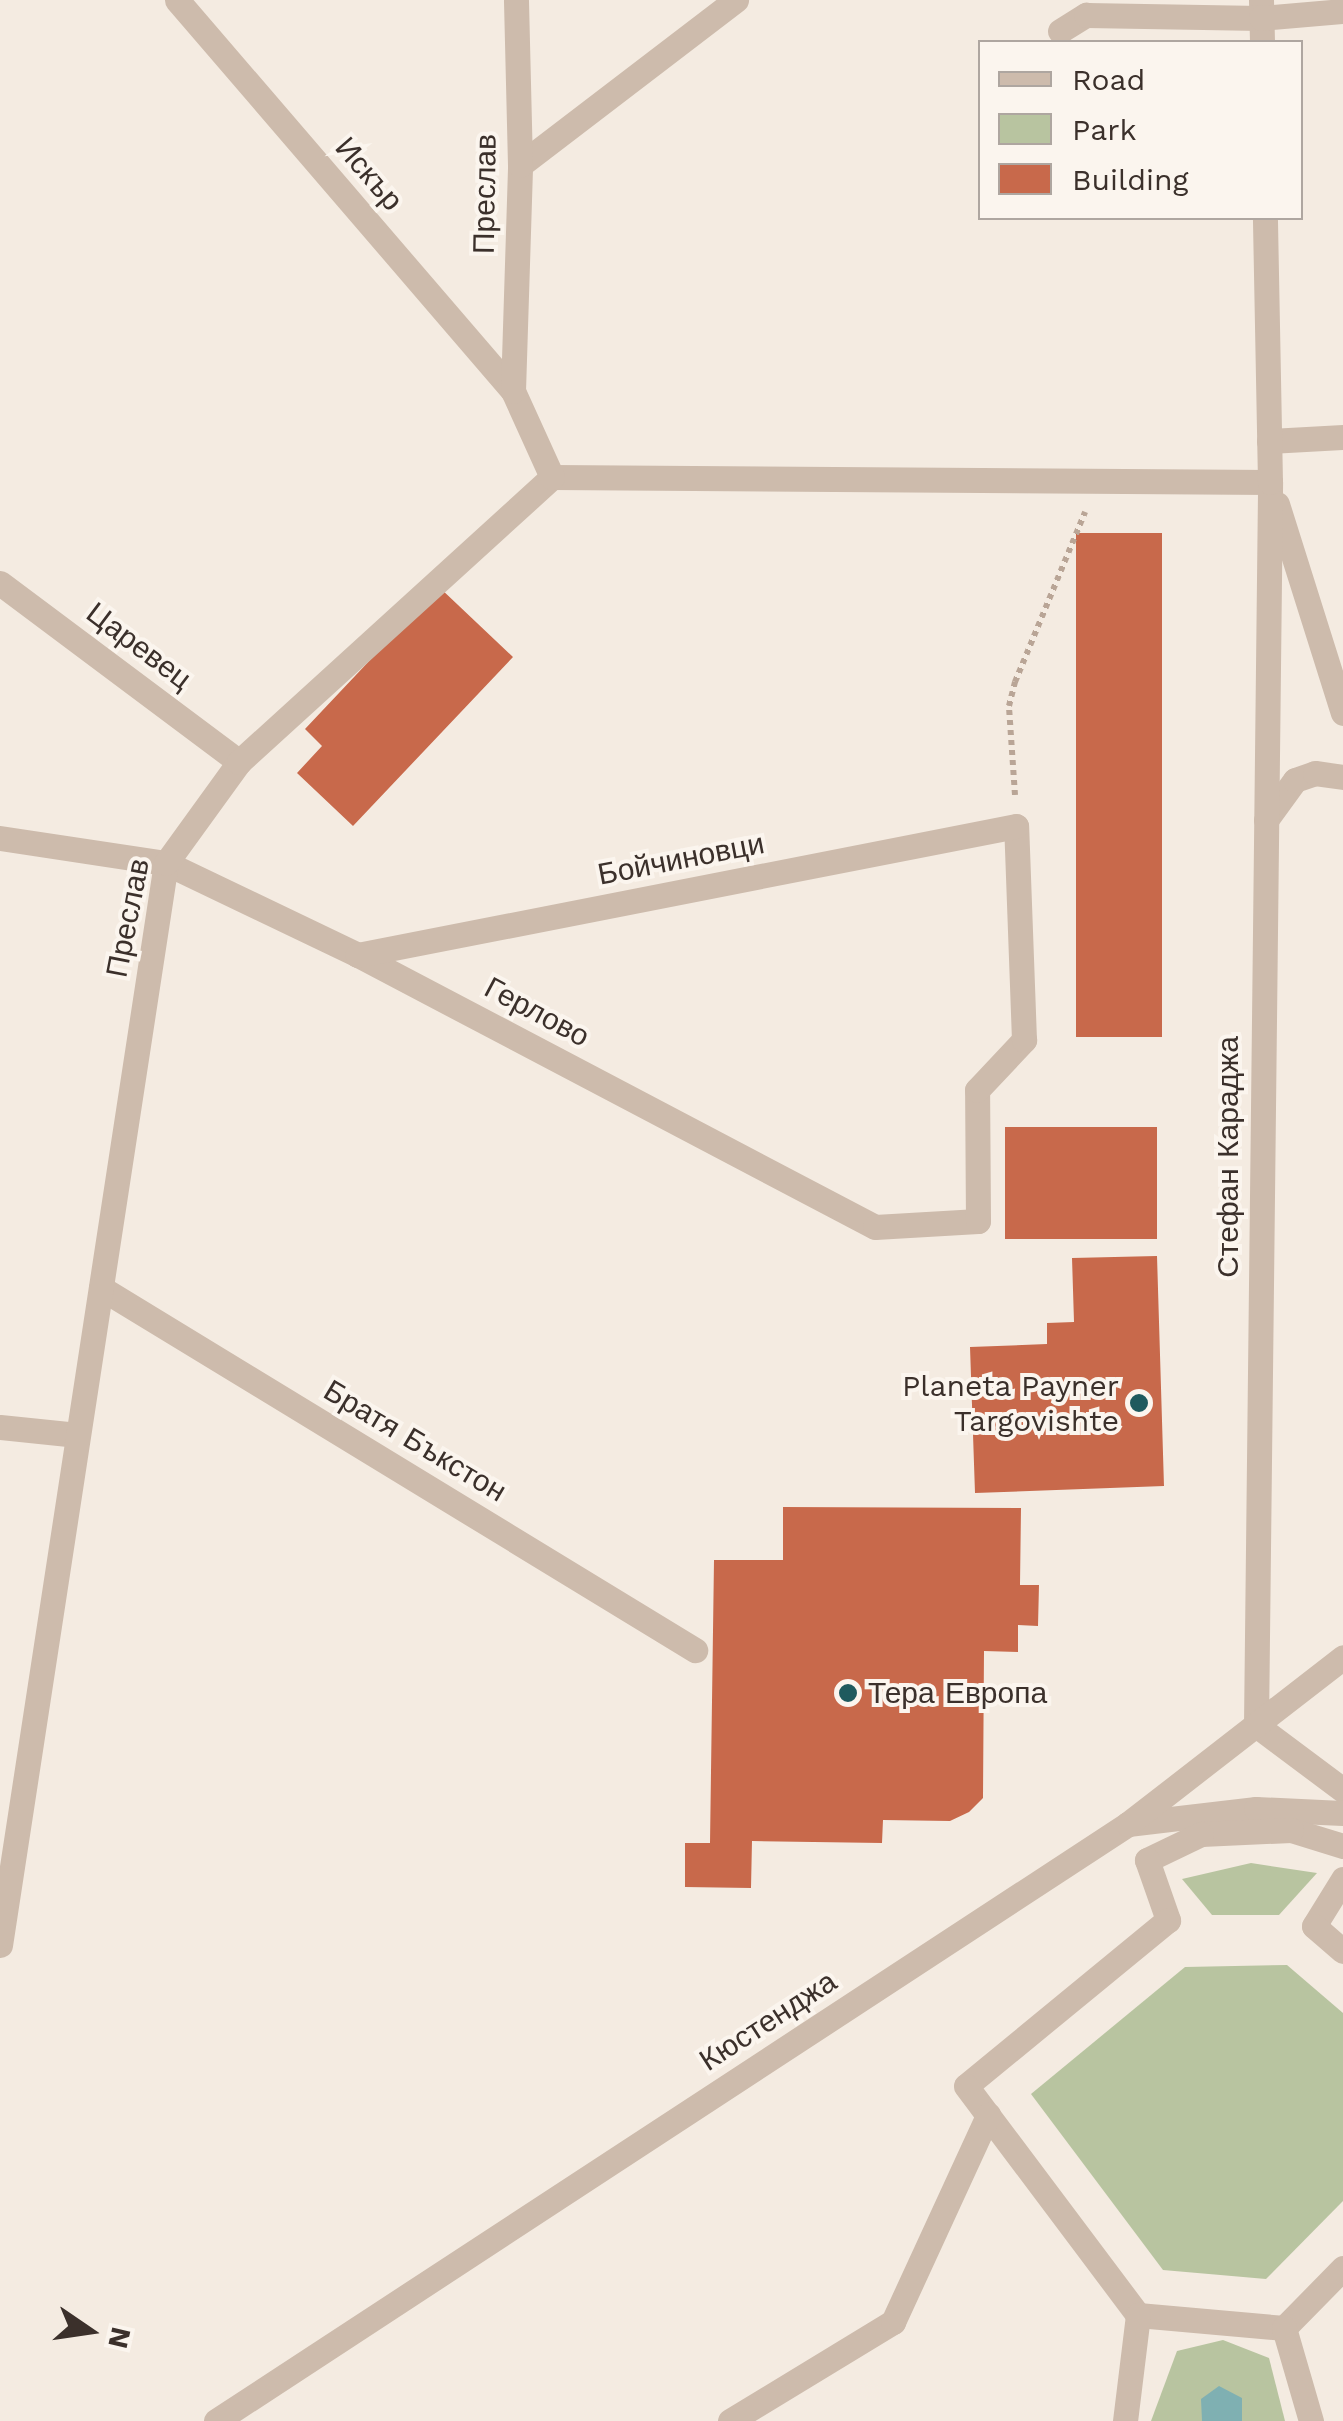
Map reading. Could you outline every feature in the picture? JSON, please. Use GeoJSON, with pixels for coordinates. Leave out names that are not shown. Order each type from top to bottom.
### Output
{"type":"FeatureCollection","features":[{"type":"Feature","properties":{"kind":"street","name":"Искър"},"geometry":{"type":"LineString","coordinates":[[177,0],[513,391]]}},
{"type":"Feature","properties":{"kind":"street","name":"Преслав"},"geometry":{"type":"LineString","coordinates":[[0,1946],[166,862],[239,762],[552,477],[513,391],[520,164],[516,0]]}},
{"type":"Feature","properties":{"kind":"street"},"geometry":{"type":"LineString","coordinates":[[520,164],[736,0]]}},
{"type":"Feature","properties":{"kind":"street"},"geometry":{"type":"LineString","coordinates":[[1060,31],[1086,15],[1261,20],[1343,11]]}},
{"type":"Feature","properties":{"kind":"street","name":"Стефан Караджа"},"geometry":{"type":"LineString","coordinates":[[1256,1725],[1262,828],[1270,482],[1265,220]]}},
{"type":"Feature","properties":{"kind":"street"},"geometry":{"type":"LineString","coordinates":[[1269,441],[1343,437]]}},
{"type":"Feature","properties":{"kind":"street"},"geometry":{"type":"LineString","coordinates":[[552,477],[1270,482]]}},
{"type":"Feature","properties":{"kind":"street","name":"Стефан Караджа"},"geometry":{"type":"LineString","coordinates":[[1270,482],[1343,713]]}},
{"type":"Feature","properties":{"kind":"street","name":"Царевец"},"geometry":{"type":"LineString","coordinates":[[0,583],[239,762]]}},
{"type":"Feature","properties":{"kind":"street"},"geometry":{"type":"LineString","coordinates":[[1262,828],[1277,798],[1295,780],[1315,773],[1343,777]]}},
{"type":"Feature","properties":{"kind":"street","name":"Бойчиновци"},"geometry":{"type":"LineString","coordinates":[[358,954],[1016,826]]}},
{"type":"Feature","properties":{"kind":"street","name":"Герлово"},"geometry":{"type":"LineString","coordinates":[[0,838],[166,862],[358,954],[874,1227],[978,1221],[977,1090],[1024,1040],[1016,826]]}},
{"type":"Feature","properties":{"kind":"street","name":"Братя Бъкстон"},"geometry":{"type":"LineString","coordinates":[[101,1288],[695,1650]]}},
{"type":"Feature","properties":{"kind":"street"},"geometry":{"type":"LineString","coordinates":[[0,1428],[78,1436]]}},
{"type":"Feature","properties":{"kind":"street","name":"Кюстенджа"},"geometry":{"type":"LineString","coordinates":[[216,2421],[1128,1824],[1343,1657]]}},
{"type":"Feature","properties":{"kind":"street"},"geometry":{"type":"LineString","coordinates":[[1256,1725],[1343,1790]]}},
{"type":"Feature","properties":{"kind":"street"},"geometry":{"type":"LineString","coordinates":[[1128,1824],[1256,1808],[1343,1814]]}},
{"type":"Feature","properties":{"kind":"street"},"geometry":{"type":"LineString","coordinates":[[1125,2421],[1138,2315],[966,2086],[1168,1920],[1147,1860],[1201,1834],[1291,1830],[1343,1846]]}},
{"type":"Feature","properties":{"kind":"street"},"geometry":{"type":"LineString","coordinates":[[1343,1879],[1314,1926],[1343,1951]]}},
{"type":"Feature","properties":{"kind":"street"},"geometry":{"type":"LineString","coordinates":[[730,2421],[893,2322],[988,2115]]}},
{"type":"Feature","properties":{"kind":"street"},"geometry":{"type":"LineString","coordinates":[[1284,2328],[1343,2268]]}},
{"type":"Feature","properties":{"kind":"street"},"geometry":{"type":"LineString","coordinates":[[1138,2315],[1284,2328]]}},
{"type":"Feature","properties":{"kind":"street"},"geometry":{"type":"LineString","coordinates":[[1284,2328],[1311,2421]]}},
{"type":"Feature","properties":{"kind":"path"},"geometry":{"type":"LineString","coordinates":[[1016,826],[1010,706],[1015,682],[1098,481]]}},
{"type":"Feature","properties":{"kind":"green space"},"geometry":{"type":"Polygon","coordinates":[[[1251,1863],[1317,1873],[1279,1915],[1212,1915],[1182,1879],[1251,1863]]]}},
{"type":"Feature","properties":{"kind":"green space"},"geometry":{"type":"Polygon","coordinates":[[[1287,1965],[1343,2013],[1343,2201],[1266,2279],[1163,2270],[1031,2094],[1185,1967],[1287,1965]]]}},
{"type":"Feature","properties":{"kind":"green space"},"geometry":{"type":"Polygon","coordinates":[[[1223,2340],[1269,2358],[1285,2421],[1151,2421],[1177,2351],[1223,2340]]]}},
{"type":"Feature","properties":{"kind":"water"},"geometry":{"type":"Polygon","coordinates":[[[1219,2386],[1242,2398],[1242,2421],[1202,2421],[1201,2399],[1219,2386]]]}},
{"type":"Feature","properties":{"kind":"building"},"geometry":{"type":"Polygon","coordinates":[[[1076,533],[1162,533],[1162,1037],[1076,1037],[1076,533]]]}},
{"type":"Feature","properties":{"kind":"building"},"geometry":{"type":"Polygon","coordinates":[[[439,587],[513,657],[353,826],[297,773],[322,746],[305,729],[439,587]]]}},
{"type":"Feature","properties":{"kind":"building"},"geometry":{"type":"Polygon","coordinates":[[[1005,1127],[1157,1127],[1157,1239],[1005,1239],[1005,1127]]]}},
{"type":"Feature","properties":{"kind":"building"},"geometry":{"type":"Polygon","coordinates":[[[1157,1256],[1164,1486],[975,1493],[970,1347],[1047,1344],[1047,1323],[1074,1322],[1072,1258],[1157,1256]]]}},
{"type":"Feature","properties":{"kind":"building","name":"Тера Европа"},"geometry":{"type":"Polygon","coordinates":[[[783,1507],[1021,1508],[1020,1585],[1039,1585],[1038,1626],[1018,1625],[1018,1652],[984,1651],[983,1798],[969,1812],[950,1821],[883,1820],[882,1843],[752,1841],[751,1888],[685,1887],[685,1843],[710,1843],[714,1560],[783,1560],[783,1507]]]}},
{"type":"Feature","properties":{"kind":"place","name":"Planeta Payner Targovishte"},"geometry":{"type":"Point","coordinates":[1139,1403]}},
{"type":"Feature","properties":{"kind":"place","name":"Тера Европа"},"geometry":{"type":"Point","coordinates":[848,1693]}}]}
